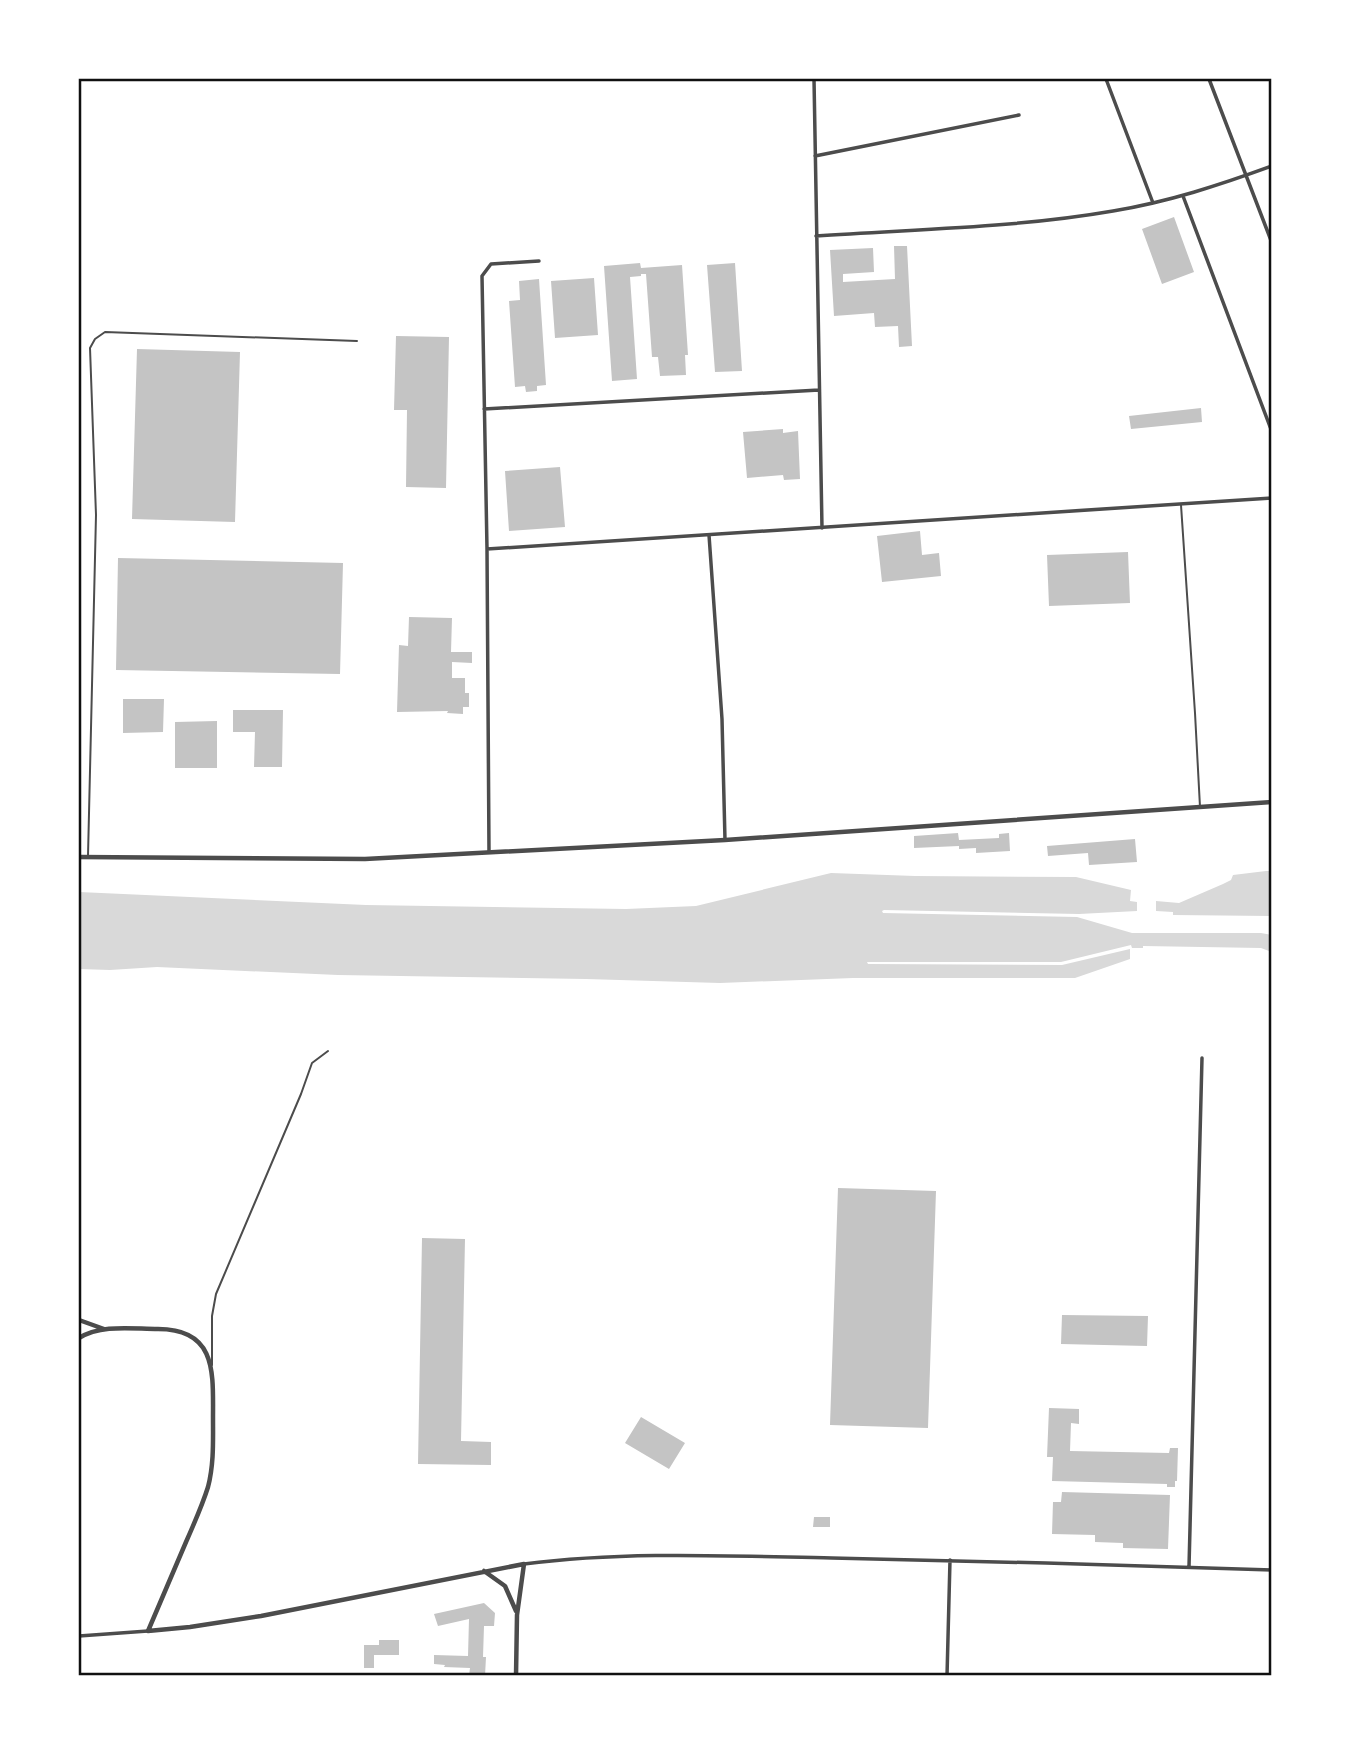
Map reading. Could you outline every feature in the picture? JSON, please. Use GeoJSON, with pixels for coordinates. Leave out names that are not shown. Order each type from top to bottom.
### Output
{"type":"FeatureCollection","features":[{"type":"Feature","properties":{"kind":"street"},"geometry":{"type":"LineString","coordinates":[[814,79],[822,528]]}},
{"type":"Feature","properties":{"kind":"street"},"geometry":{"type":"LineString","coordinates":[[1106,79],[1153,202]]}},
{"type":"Feature","properties":{"kind":"street"},"geometry":{"type":"LineString","coordinates":[[1209,79],[1272,243]]}},
{"type":"Feature","properties":{"kind":"street"},"geometry":{"type":"LineString","coordinates":[[815,156],[1019,115]]}},
{"type":"Feature","properties":{"kind":"street"},"geometry":{"type":"LineString","coordinates":[[816,236],[1034,221],[1115,211],[1183,196],[1272,166]]}},
{"type":"Feature","properties":{"kind":"street"},"geometry":{"type":"LineString","coordinates":[[1183,196],[1272,432]]}},
{"type":"Feature","properties":{"kind":"street"},"geometry":{"type":"LineString","coordinates":[[489,852],[482,276],[491,264],[539,261]]}},
{"type":"Feature","properties":{"kind":"street"},"geometry":{"type":"LineString","coordinates":[[484,408],[819,390]]}},
{"type":"Feature","properties":{"kind":"street"},"geometry":{"type":"LineString","coordinates":[[487,549],[1272,498]]}},
{"type":"Feature","properties":{"kind":"street"},"geometry":{"type":"LineString","coordinates":[[709,536],[722,719],[725,840]]}},
{"type":"Feature","properties":{"kind":"street"},"geometry":{"type":"LineString","coordinates":[[79,857],[365,859],[725,840],[1272,802]]}},
{"type":"Feature","properties":{"kind":"street"},"geometry":{"type":"LineString","coordinates":[[1189,1567],[1202,1058]]}},
{"type":"Feature","properties":{"kind":"street"},"geometry":{"type":"LineString","coordinates":[[79,1320],[104,1329],[168,1329],[182,1332],[193,1337],[203,1347],[212,1370],[213,1461],[208,1487],[148,1631]]}},
{"type":"Feature","properties":{"kind":"street"},"geometry":{"type":"LineString","coordinates":[[79,1338],[104,1329]]}},
{"type":"Feature","properties":{"kind":"street"},"geometry":{"type":"LineString","coordinates":[[79,1636],[190,1627],[261,1616],[484,1571],[577,1558],[683,1555],[1272,1570]]}},
{"type":"Feature","properties":{"kind":"street"},"geometry":{"type":"LineString","coordinates":[[947,1676],[950,1560]]}},
{"type":"Feature","properties":{"kind":"street"},"geometry":{"type":"LineString","coordinates":[[516,1676],[517,1615],[524,1564]]}},
{"type":"Feature","properties":{"kind":"street"},"geometry":{"type":"LineString","coordinates":[[484,1571],[505,1586],[517,1615]]}},
{"type":"Feature","properties":{"kind":"lane"},"geometry":{"type":"LineString","coordinates":[[88,857],[96,515],[90,348],[95,339],[105,332],[357,341]]}},
{"type":"Feature","properties":{"kind":"lane"},"geometry":{"type":"LineString","coordinates":[[1181,504],[1200,807]]}},
{"type":"Feature","properties":{"kind":"lane"},"geometry":{"type":"LineString","coordinates":[[212,1370],[212,1316],[216,1294],[312,1063],[328,1051]]}},
{"type":"Feature","properties":{"kind":"shaded area"},"geometry":{"type":"Polygon","coordinates":[[[1272,871],[1272,916],[1173,915],[1173,912],[1156,911],[1156,901],[1179,903],[1231,880],[1233,875],[1272,871]]]}},
{"type":"Feature","properties":{"kind":"shaded area"},"geometry":{"type":"Polygon","coordinates":[[[831,873],[1076,877],[1131,890],[1130,901],[1137,902],[1137,911],[1079,914],[882,911],[1077,917],[1132,933],[1261,933],[1272,935],[1272,949],[1132,948],[1131,945],[1061,962],[867,962],[1062,965],[1130,949],[1130,959],[1075,978],[853,978],[720,983],[338,975],[157,967],[79,969],[79,892],[366,905],[626,909],[696,906],[831,873]]]}},
{"type":"Feature","properties":{"kind":"building"},"geometry":{"type":"Polygon","coordinates":[[[1174,217],[1194,272],[1162,284],[1142,229],[1174,217]]]}},
{"type":"Feature","properties":{"kind":"building"},"geometry":{"type":"Polygon","coordinates":[[[894,246],[907,246],[912,346],[899,347],[898,326],[875,327],[874,313],[834,316],[830,250],[873,248],[874,272],[843,274],[843,282],[895,279],[894,246]]]}},
{"type":"Feature","properties":{"kind":"building"},"geometry":{"type":"Polygon","coordinates":[[[640,263],[641,268],[682,265],[688,355],[685,355],[686,375],[660,376],[658,357],[652,357],[646,274],[641,274],[630,277],[637,379],[612,381],[604,266],[640,263]]]}},
{"type":"Feature","properties":{"kind":"building"},"geometry":{"type":"Polygon","coordinates":[[[735,263],[742,371],[715,372],[707,265],[735,263]]]}},
{"type":"Feature","properties":{"kind":"building"},"geometry":{"type":"Polygon","coordinates":[[[594,278],[598,335],[555,338],[551,281],[594,278]]]}},
{"type":"Feature","properties":{"kind":"building"},"geometry":{"type":"Polygon","coordinates":[[[539,279],[546,385],[537,386],[537,391],[526,392],[525,386],[515,387],[509,301],[520,300],[519,281],[539,279]]]}},
{"type":"Feature","properties":{"kind":"building"},"geometry":{"type":"Polygon","coordinates":[[[396,336],[449,337],[446,488],[406,487],[407,410],[394,410],[396,336]]]}},
{"type":"Feature","properties":{"kind":"building"},"geometry":{"type":"Polygon","coordinates":[[[137,349],[240,352],[235,522],[132,519],[137,349]]]}},
{"type":"Feature","properties":{"kind":"building"},"geometry":{"type":"Polygon","coordinates":[[[1201,408],[1202,422],[1131,429],[1129,416],[1201,408]]]}},
{"type":"Feature","properties":{"kind":"building"},"geometry":{"type":"Polygon","coordinates":[[[783,429],[783,433],[798,431],[800,479],[784,480],[783,475],[747,478],[743,432],[783,429]]]}},
{"type":"Feature","properties":{"kind":"building"},"geometry":{"type":"Polygon","coordinates":[[[560,467],[565,527],[509,531],[505,471],[560,467]]]}},
{"type":"Feature","properties":{"kind":"building"},"geometry":{"type":"Polygon","coordinates":[[[920,531],[922,555],[939,553],[941,576],[882,582],[877,536],[920,531]]]}},
{"type":"Feature","properties":{"kind":"building"},"geometry":{"type":"Polygon","coordinates":[[[1128,552],[1130,603],[1049,606],[1047,555],[1128,552]]]}},
{"type":"Feature","properties":{"kind":"building"},"geometry":{"type":"Polygon","coordinates":[[[118,558],[343,563],[340,674],[116,670],[118,558]]]}},
{"type":"Feature","properties":{"kind":"building"},"geometry":{"type":"Polygon","coordinates":[[[409,617],[452,618],[451,652],[472,652],[472,663],[452,662],[452,678],[465,678],[465,693],[469,693],[469,707],[463,707],[463,714],[447,713],[448,711],[397,712],[399,645],[408,646],[409,617]]]}},
{"type":"Feature","properties":{"kind":"building"},"geometry":{"type":"Polygon","coordinates":[[[123,699],[164,699],[163,732],[123,733],[123,699]]]}},
{"type":"Feature","properties":{"kind":"building"},"geometry":{"type":"Polygon","coordinates":[[[233,710],[283,710],[282,767],[254,767],[255,732],[233,732],[233,710]]]}},
{"type":"Feature","properties":{"kind":"building"},"geometry":{"type":"Polygon","coordinates":[[[217,721],[217,768],[175,768],[175,722],[217,721]]]}},
{"type":"Feature","properties":{"kind":"building"},"geometry":{"type":"Polygon","coordinates":[[[958,833],[959,840],[999,838],[999,834],[1009,833],[1010,851],[976,853],[976,848],[959,849],[959,846],[914,848],[914,836],[958,833]]]}},
{"type":"Feature","properties":{"kind":"building"},"geometry":{"type":"Polygon","coordinates":[[[1135,839],[1137,862],[1089,865],[1088,853],[1048,856],[1047,846],[1135,839]]]}},
{"type":"Feature","properties":{"kind":"building"},"geometry":{"type":"Polygon","coordinates":[[[838,1188],[936,1191],[928,1428],[830,1425],[838,1188]]]}},
{"type":"Feature","properties":{"kind":"building"},"geometry":{"type":"Polygon","coordinates":[[[422,1238],[465,1239],[461,1441],[491,1442],[491,1465],[418,1464],[422,1238]]]}},
{"type":"Feature","properties":{"kind":"building"},"geometry":{"type":"Polygon","coordinates":[[[1062,1315],[1148,1316],[1147,1346],[1061,1344],[1062,1315]]]}},
{"type":"Feature","properties":{"kind":"building"},"geometry":{"type":"Polygon","coordinates":[[[1049,1408],[1079,1409],[1079,1424],[1071,1423],[1070,1451],[1169,1453],[1170,1448],[1178,1448],[1175,1487],[1167,1487],[1167,1484],[1052,1481],[1053,1457],[1047,1457],[1049,1408]]]}},
{"type":"Feature","properties":{"kind":"building"},"geometry":{"type":"Polygon","coordinates":[[[641,1417],[685,1443],[669,1469],[625,1443],[641,1417]]]}},
{"type":"Feature","properties":{"kind":"building"},"geometry":{"type":"Polygon","coordinates":[[[1062,1492],[1170,1495],[1168,1549],[1123,1548],[1123,1543],[1095,1542],[1095,1535],[1052,1534],[1053,1502],[1061,1502],[1062,1492]]]}},
{"type":"Feature","properties":{"kind":"building"},"geometry":{"type":"Polygon","coordinates":[[[814,1517],[830,1517],[830,1527],[813,1527],[814,1517]]]}},
{"type":"Feature","properties":{"kind":"building"},"geometry":{"type":"Polygon","coordinates":[[[484,1603],[495,1613],[494,1626],[484,1626],[485,1676],[469,1676],[470,1668],[434,1664],[434,1655],[468,1656],[469,1619],[438,1626],[434,1614],[484,1603]]]}},
{"type":"Feature","properties":{"kind":"building"},"geometry":{"type":"Polygon","coordinates":[[[379,1640],[399,1640],[399,1655],[374,1655],[374,1668],[364,1668],[364,1645],[379,1645],[379,1640]]]}}]}
